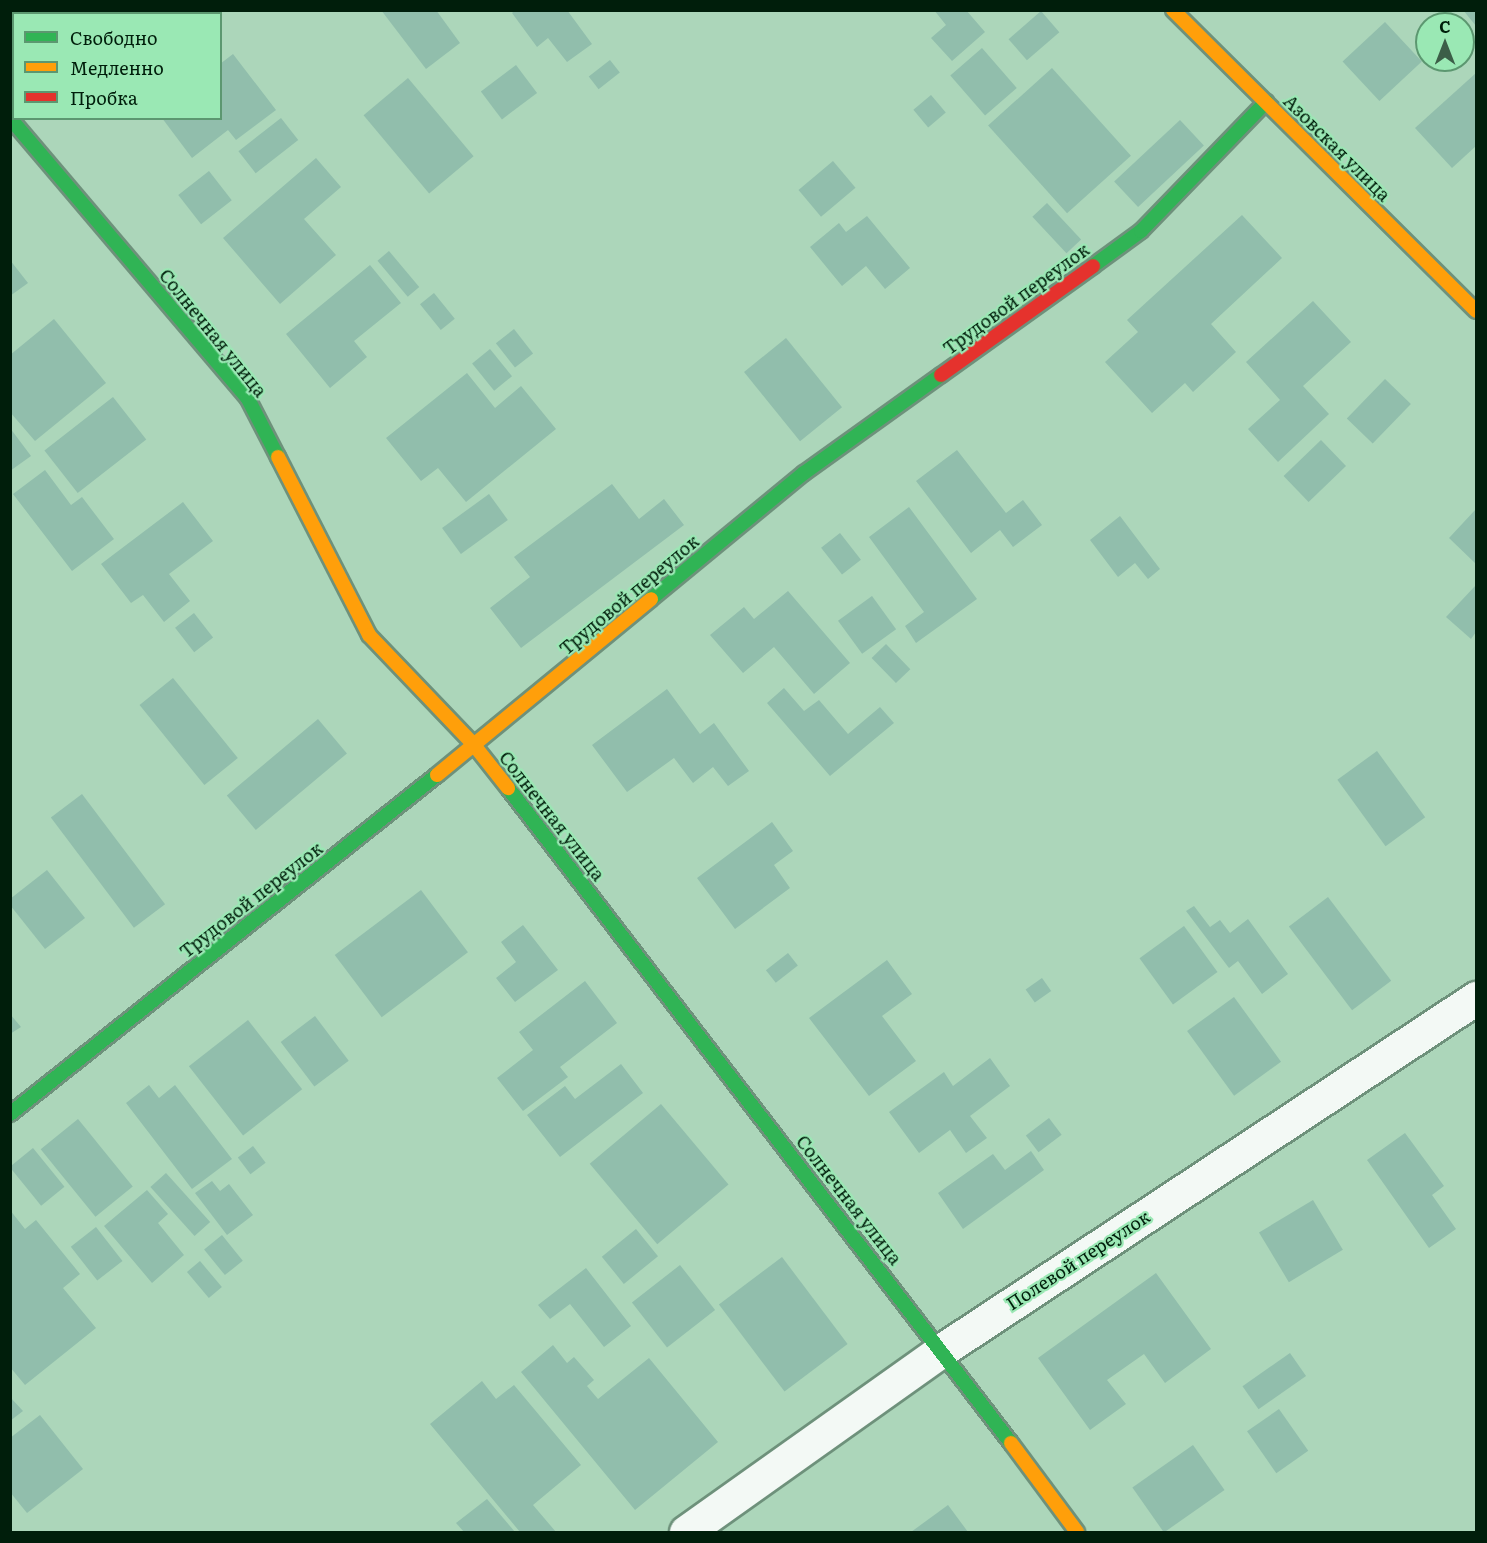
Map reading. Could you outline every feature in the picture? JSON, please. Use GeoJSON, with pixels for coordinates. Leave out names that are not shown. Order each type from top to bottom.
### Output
{"type":"FeatureCollection","features":[{"type":"Feature","properties":{"kind":"street","name":"Азовская улица"},"geometry":{"type":"LineString","coordinates":[[1173,10],[1476,311]]}},
{"type":"Feature","properties":{"kind":"street","name":"Трудовой переулок"},"geometry":{"type":"LineString","coordinates":[[10,1114],[474,745],[804,473],[1141,231],[1266,102]]}},
{"type":"Feature","properties":{"kind":"street","name":"Солнечная улица"},"geometry":{"type":"LineString","coordinates":[[10,118],[247,397],[369,634],[474,745],[942,1350],[1077,1533]]}},
{"type":"Feature","properties":{"kind":"street","name":"Полевой переулок"},"geometry":{"type":"LineString","coordinates":[[686,1533],[942,1350],[1476,998]]}},
{"type":"Feature","properties":{"kind":"building"},"geometry":{"type":"Polygon","coordinates":[[[381,10],[436,10],[460,43],[426,69],[381,10]]]}},
{"type":"Feature","properties":{"kind":"building"},"geometry":{"type":"Polygon","coordinates":[[[515,10],[567,10],[592,44],[567,62],[548,38],[537,47],[512,13],[515,10]]]}},
{"type":"Feature","properties":{"kind":"building"},"geometry":{"type":"Polygon","coordinates":[[[934,10],[966,10],[985,32],[952,61],[931,38],[946,25],[934,10]]]}},
{"type":"Feature","properties":{"kind":"building"},"geometry":{"type":"Polygon","coordinates":[[[1463,10],[1476,10],[1476,26],[1475,12],[1463,10]]]}},
{"type":"Feature","properties":{"kind":"building"},"geometry":{"type":"Polygon","coordinates":[[[1041,11],[1059,32],[1027,60],[1009,39],[1041,11]]]}},
{"type":"Feature","properties":{"kind":"building"},"geometry":{"type":"Polygon","coordinates":[[[1385,22],[1415,54],[1415,68],[1379,101],[1343,62],[1385,22]]]}},
{"type":"Feature","properties":{"kind":"building"},"geometry":{"type":"Polygon","coordinates":[[[982,48],[1017,88],[985,116],[950,76],[982,48]]]}},
{"type":"Feature","properties":{"kind":"building"},"geometry":{"type":"Polygon","coordinates":[[[233,54],[276,110],[236,140],[228,130],[192,158],[164,120],[222,120],[222,62],[233,54]]]}},
{"type":"Feature","properties":{"kind":"building"},"geometry":{"type":"Polygon","coordinates":[[[610,60],[620,73],[599,89],[589,77],[610,60]]]}},
{"type":"Feature","properties":{"kind":"building"},"geometry":{"type":"Polygon","coordinates":[[[516,65],[537,93],[502,119],[481,91],[516,65]]]}},
{"type":"Feature","properties":{"kind":"building"},"geometry":{"type":"Polygon","coordinates":[[[1052,68],[1131,156],[1067,213],[988,126],[1052,68]]]}},
{"type":"Feature","properties":{"kind":"building"},"geometry":{"type":"Polygon","coordinates":[[[1476,73],[1476,146],[1452,168],[1415,128],[1476,73]]]}},
{"type":"Feature","properties":{"kind":"building"},"geometry":{"type":"Polygon","coordinates":[[[408,78],[474,156],[429,193],[364,115],[408,78]]]}},
{"type":"Feature","properties":{"kind":"building"},"geometry":{"type":"Polygon","coordinates":[[[931,95],[946,113],[928,127],[913,110],[931,95]]]}},
{"type":"Feature","properties":{"kind":"building"},"geometry":{"type":"Polygon","coordinates":[[[281,118],[298,140],[256,173],[238,151],[281,118]]]}},
{"type":"Feature","properties":{"kind":"building"},"geometry":{"type":"Polygon","coordinates":[[[1180,120],[1204,146],[1138,207],[1114,181],[1180,120]]]}},
{"type":"Feature","properties":{"kind":"building"},"geometry":{"type":"Polygon","coordinates":[[[316,158],[341,187],[304,219],[336,255],[280,304],[223,238],[316,158]]]}},
{"type":"Feature","properties":{"kind":"building"},"geometry":{"type":"Polygon","coordinates":[[[833,161],[855,188],[821,217],[799,190],[833,161]]]}},
{"type":"Feature","properties":{"kind":"building"},"geometry":{"type":"Polygon","coordinates":[[[209,171],[232,200],[201,224],[178,195],[209,171]]]}},
{"type":"Feature","properties":{"kind":"building"},"geometry":{"type":"Polygon","coordinates":[[[1047,203],[1081,240],[1066,253],[1032,217],[1047,203]]]}},
{"type":"Feature","properties":{"kind":"building"},"geometry":{"type":"Polygon","coordinates":[[[1242,215],[1282,258],[1211,324],[1236,352],[1193,392],[1185,383],[1152,413],[1105,362],[1138,332],[1127,320],[1242,215]]]}},
{"type":"Feature","properties":{"kind":"building"},"geometry":{"type":"Polygon","coordinates":[[[867,216],[910,268],[885,289],[866,266],[842,286],[810,247],[839,223],[846,232],[867,216]]]}},
{"type":"Feature","properties":{"kind":"building"},"geometry":{"type":"Polygon","coordinates":[[[389,251],[419,287],[408,297],[378,261],[389,251]]]}},
{"type":"Feature","properties":{"kind":"building"},"geometry":{"type":"Polygon","coordinates":[[[10,260],[28,283],[10,296],[10,260]]]}},
{"type":"Feature","properties":{"kind":"building"},"geometry":{"type":"Polygon","coordinates":[[[370,265],[401,303],[354,341],[367,357],[330,388],[286,334],[370,265]]]}},
{"type":"Feature","properties":{"kind":"building"},"geometry":{"type":"Polygon","coordinates":[[[434,293],[455,319],[441,330],[420,304],[434,293]]]}},
{"type":"Feature","properties":{"kind":"building"},"geometry":{"type":"Polygon","coordinates":[[[1313,301],[1351,342],[1303,386],[1329,414],[1278,462],[1248,429],[1280,400],[1246,362],[1313,301]]]}},
{"type":"Feature","properties":{"kind":"building"},"geometry":{"type":"Polygon","coordinates":[[[54,319],[106,383],[35,441],[10,412],[10,355],[54,319]]]}},
{"type":"Feature","properties":{"kind":"building"},"geometry":{"type":"Polygon","coordinates":[[[514,329],[533,353],[515,368],[496,343],[514,329]]]}},
{"type":"Feature","properties":{"kind":"building"},"geometry":{"type":"Polygon","coordinates":[[[786,338],[842,407],[800,441],[744,372],[786,338]]]}},
{"type":"Feature","properties":{"kind":"building"},"geometry":{"type":"Polygon","coordinates":[[[490,349],[512,376],[494,391],[472,363],[490,349]]]}},
{"type":"Feature","properties":{"kind":"building"},"geometry":{"type":"Polygon","coordinates":[[[467,373],[495,408],[521,386],[556,429],[466,502],[438,468],[421,481],[386,438],[467,373]]]}},
{"type":"Feature","properties":{"kind":"building"},"geometry":{"type":"Polygon","coordinates":[[[1385,379],[1411,404],[1373,444],[1347,419],[1385,379]]]}},
{"type":"Feature","properties":{"kind":"building"},"geometry":{"type":"Polygon","coordinates":[[[113,397],[146,440],[78,493],[44,451],[113,397]]]}},
{"type":"Feature","properties":{"kind":"building"},"geometry":{"type":"Polygon","coordinates":[[[10,428],[31,456],[10,471],[10,428]]]}},
{"type":"Feature","properties":{"kind":"building"},"geometry":{"type":"Polygon","coordinates":[[[1321,440],[1346,466],[1309,502],[1284,476],[1321,440]]]}},
{"type":"Feature","properties":{"kind":"building"},"geometry":{"type":"Polygon","coordinates":[[[957,450],[1006,513],[1023,500],[1042,525],[1013,547],[1000,530],[971,553],[916,481],[957,450]]]}},
{"type":"Feature","properties":{"kind":"building"},"geometry":{"type":"Polygon","coordinates":[[[45,470],[71,505],[82,497],[114,539],[72,571],[13,494],[45,470]]]}},
{"type":"Feature","properties":{"kind":"building"},"geometry":{"type":"Polygon","coordinates":[[[612,484],[639,519],[664,499],[684,525],[521,648],[490,608],[530,577],[514,557],[612,484]]]}},
{"type":"Feature","properties":{"kind":"building"},"geometry":{"type":"Polygon","coordinates":[[[489,494],[508,520],[461,554],[442,528],[489,494]]]}},
{"type":"Feature","properties":{"kind":"building"},"geometry":{"type":"Polygon","coordinates":[[[183,502],[213,541],[169,574],[190,601],[164,622],[143,595],[131,603],[101,564],[183,502]]]}},
{"type":"Feature","properties":{"kind":"building"},"geometry":{"type":"Polygon","coordinates":[[[909,507],[977,599],[916,643],[905,626],[924,612],[869,537],[909,507]]]}},
{"type":"Feature","properties":{"kind":"building"},"geometry":{"type":"Polygon","coordinates":[[[1476,509],[1476,564],[1449,538],[1476,509]]]}},
{"type":"Feature","properties":{"kind":"building"},"geometry":{"type":"Polygon","coordinates":[[[1120,516],[1160,569],[1148,579],[1135,563],[1118,577],[1090,540],[1120,516]]]}},
{"type":"Feature","properties":{"kind":"building"},"geometry":{"type":"Polygon","coordinates":[[[840,533],[861,560],[842,575],[821,548],[840,533]]]}},
{"type":"Feature","properties":{"kind":"building"},"geometry":{"type":"Polygon","coordinates":[[[1476,585],[1476,632],[1471,639],[1446,617],[1476,585]]]}},
{"type":"Feature","properties":{"kind":"building"},"geometry":{"type":"Polygon","coordinates":[[[788,591],[850,663],[814,694],[774,647],[743,673],[710,635],[744,607],[754,619],[788,591]]]}},
{"type":"Feature","properties":{"kind":"building"},"geometry":{"type":"Polygon","coordinates":[[[872,596],[896,629],[862,654],[838,621],[872,596]]]}},
{"type":"Feature","properties":{"kind":"building"},"geometry":{"type":"Polygon","coordinates":[[[194,613],[213,637],[194,652],[175,628],[194,613]]]}},
{"type":"Feature","properties":{"kind":"building"},"geometry":{"type":"Polygon","coordinates":[[[886,644],[910,669],[896,683],[872,658],[886,644]]]}},
{"type":"Feature","properties":{"kind":"building"},"geometry":{"type":"Polygon","coordinates":[[[173,678],[238,758],[204,785],[140,705],[173,678]]]}},
{"type":"Feature","properties":{"kind":"building"},"geometry":{"type":"Polygon","coordinates":[[[784,688],[804,711],[819,700],[848,734],[880,707],[894,723],[830,776],[767,703],[784,688]]]}},
{"type":"Feature","properties":{"kind":"building"},"geometry":{"type":"Polygon","coordinates":[[[667,689],[700,734],[714,723],[749,771],[728,786],[713,767],[693,783],[674,758],[627,792],[592,745],[667,689]]]}},
{"type":"Feature","properties":{"kind":"building"},"geometry":{"type":"Polygon","coordinates":[[[318,719],[347,753],[256,830],[227,795],[318,719]]]}},
{"type":"Feature","properties":{"kind":"building"},"geometry":{"type":"Polygon","coordinates":[[[1377,751],[1425,817],[1386,846],[1337,780],[1377,751]]]}},
{"type":"Feature","properties":{"kind":"building"},"geometry":{"type":"Polygon","coordinates":[[[82,794],[165,904],[134,928],[51,817],[82,794]]]}},
{"type":"Feature","properties":{"kind":"building"},"geometry":{"type":"Polygon","coordinates":[[[772,822],[793,851],[774,865],[790,888],[735,929],[697,878],[772,822]]]}},
{"type":"Feature","properties":{"kind":"building"},"geometry":{"type":"Polygon","coordinates":[[[47,870],[85,918],[45,949],[10,905],[10,899],[47,870]]]}},
{"type":"Feature","properties":{"kind":"building"},"geometry":{"type":"Polygon","coordinates":[[[421,890],[468,952],[382,1017],[335,955],[421,890]]]}},
{"type":"Feature","properties":{"kind":"building"},"geometry":{"type":"Polygon","coordinates":[[[1328,897],[1391,981],[1352,1010],[1289,926],[1328,897]]]}},
{"type":"Feature","properties":{"kind":"building"},"geometry":{"type":"Polygon","coordinates":[[[1194,906],[1210,927],[1220,920],[1230,933],[1248,919],[1288,974],[1262,994],[1238,961],[1229,968],[1186,911],[1194,906]]]}},
{"type":"Feature","properties":{"kind":"building"},"geometry":{"type":"Polygon","coordinates":[[[523,925],[558,970],[515,1002],[496,978],[516,962],[501,942],[523,925]]]}},
{"type":"Feature","properties":{"kind":"building"},"geometry":{"type":"Polygon","coordinates":[[[1184,926],[1218,972],[1173,1004],[1140,958],[1184,926]]]}},
{"type":"Feature","properties":{"kind":"building"},"geometry":{"type":"Polygon","coordinates":[[[788,953],[798,966],[776,983],[766,970],[788,953]]]}},
{"type":"Feature","properties":{"kind":"building"},"geometry":{"type":"Polygon","coordinates":[[[887,960],[912,994],[882,1016],[916,1061],[869,1096],[809,1018],[887,960]]]}},
{"type":"Feature","properties":{"kind":"building"},"geometry":{"type":"Polygon","coordinates":[[[1042,978],[1051,991],[1035,1003],[1026,989],[1042,978]]]}},
{"type":"Feature","properties":{"kind":"building"},"geometry":{"type":"Polygon","coordinates":[[[585,981],[617,1023],[560,1067],[568,1077],[523,1111],[497,1078],[533,1050],[519,1032],[585,981]]]}},
{"type":"Feature","properties":{"kind":"building"},"geometry":{"type":"Polygon","coordinates":[[[1234,997],[1281,1062],[1234,1096],[1187,1031],[1234,997]]]}},
{"type":"Feature","properties":{"kind":"building"},"geometry":{"type":"Polygon","coordinates":[[[10,1014],[21,1027],[10,1034],[10,1014]]]}},
{"type":"Feature","properties":{"kind":"building"},"geometry":{"type":"Polygon","coordinates":[[[315,1016],[349,1061],[314,1087],[281,1042],[315,1016]]]}},
{"type":"Feature","properties":{"kind":"building"},"geometry":{"type":"Polygon","coordinates":[[[248,1020],[302,1089],[243,1136],[189,1066],[248,1020]]]}},
{"type":"Feature","properties":{"kind":"building"},"geometry":{"type":"Polygon","coordinates":[[[990,1058],[1010,1086],[970,1116],[987,1138],[966,1153],[950,1130],[919,1153],[889,1112],[944,1072],[953,1086],[990,1058]]]}},
{"type":"Feature","properties":{"kind":"building"},"geometry":{"type":"Polygon","coordinates":[[[621,1064],[643,1093],[560,1157],[527,1115],[565,1086],[575,1099],[621,1064]]]}},
{"type":"Feature","properties":{"kind":"building"},"geometry":{"type":"Polygon","coordinates":[[[149,1085],[159,1098],[175,1085],[232,1159],[192,1189],[126,1103],[149,1085]]]}},
{"type":"Feature","properties":{"kind":"building"},"geometry":{"type":"Polygon","coordinates":[[[661,1104],[728,1184],[657,1244],[590,1164],[661,1104]]]}},
{"type":"Feature","properties":{"kind":"building"},"geometry":{"type":"Polygon","coordinates":[[[1049,1118],[1062,1135],[1038,1152],[1026,1135],[1049,1118]]]}},
{"type":"Feature","properties":{"kind":"building"},"geometry":{"type":"Polygon","coordinates":[[[78,1119],[133,1187],[95,1217],[41,1149],[78,1119]]]}},
{"type":"Feature","properties":{"kind":"building"},"geometry":{"type":"Polygon","coordinates":[[[1405,1133],[1444,1186],[1432,1195],[1456,1229],[1429,1248],[1367,1160],[1405,1133]]]}},
{"type":"Feature","properties":{"kind":"building"},"geometry":{"type":"Polygon","coordinates":[[[253,1146],[266,1163],[250,1174],[238,1157],[253,1146]]]}},
{"type":"Feature","properties":{"kind":"building"},"geometry":{"type":"Polygon","coordinates":[[[33,1148],[64,1187],[41,1206],[10,1167],[33,1148]]]}},
{"type":"Feature","properties":{"kind":"building"},"geometry":{"type":"Polygon","coordinates":[[[1031,1151],[1044,1170],[963,1229],[938,1193],[993,1154],[1005,1170],[1031,1151]]]}},
{"type":"Feature","properties":{"kind":"building"},"geometry":{"type":"Polygon","coordinates":[[[166,1173],[210,1222],[195,1236],[150,1187],[166,1173]]]}},
{"type":"Feature","properties":{"kind":"building"},"geometry":{"type":"Polygon","coordinates":[[[212,1181],[220,1191],[229,1184],[253,1215],[227,1235],[195,1193],[212,1181]]]}},
{"type":"Feature","properties":{"kind":"building"},"geometry":{"type":"Polygon","coordinates":[[[147,1190],[168,1214],[158,1223],[184,1255],[152,1283],[104,1226],[147,1190]]]}},
{"type":"Feature","properties":{"kind":"building"},"geometry":{"type":"Polygon","coordinates":[[[1313,1200],[1343,1250],[1289,1282],[1259,1232],[1313,1200]]]}},
{"type":"Feature","properties":{"kind":"building"},"geometry":{"type":"Polygon","coordinates":[[[10,1210],[25,1229],[36,1220],[80,1274],[63,1288],[96,1328],[25,1385],[10,1367],[10,1210]]]}},
{"type":"Feature","properties":{"kind":"building"},"geometry":{"type":"Polygon","coordinates":[[[96,1227],[122,1261],[97,1281],[71,1247],[96,1227]]]}},
{"type":"Feature","properties":{"kind":"building"},"geometry":{"type":"Polygon","coordinates":[[[636,1229],[658,1256],[624,1284],[602,1257],[636,1229]]]}},
{"type":"Feature","properties":{"kind":"building"},"geometry":{"type":"Polygon","coordinates":[[[222,1235],[243,1261],[225,1275],[204,1249],[222,1235]]]}},
{"type":"Feature","properties":{"kind":"building"},"geometry":{"type":"Polygon","coordinates":[[[782,1257],[848,1344],[785,1392],[719,1305],[782,1257]]]}},
{"type":"Feature","properties":{"kind":"building"},"geometry":{"type":"Polygon","coordinates":[[[200,1261],[222,1287],[209,1298],[187,1272],[200,1261]]]}},
{"type":"Feature","properties":{"kind":"building"},"geometry":{"type":"Polygon","coordinates":[[[680,1265],[715,1310],[667,1347],[632,1303],[680,1265]]]}},
{"type":"Feature","properties":{"kind":"building"},"geometry":{"type":"Polygon","coordinates":[[[586,1268],[631,1326],[604,1347],[570,1304],[550,1319],[538,1305],[586,1268]]]}},
{"type":"Feature","properties":{"kind":"building"},"geometry":{"type":"Polygon","coordinates":[[[1156,1273],[1211,1349],[1165,1383],[1144,1354],[1107,1380],[1126,1404],[1090,1430],[1038,1358],[1156,1273]]]}},
{"type":"Feature","properties":{"kind":"building"},"geometry":{"type":"Polygon","coordinates":[[[553,1345],[567,1363],[574,1357],[594,1380],[587,1386],[598,1399],[649,1358],[718,1442],[635,1510],[521,1372],[553,1345]]]}},
{"type":"Feature","properties":{"kind":"building"},"geometry":{"type":"Polygon","coordinates":[[[1290,1353],[1306,1376],[1259,1409],[1242,1386],[1290,1353]]]}},
{"type":"Feature","properties":{"kind":"building"},"geometry":{"type":"Polygon","coordinates":[[[482,1381],[496,1399],[514,1385],[581,1465],[533,1505],[556,1532],[520,1532],[430,1424],[482,1381]]]}},
{"type":"Feature","properties":{"kind":"building"},"geometry":{"type":"Polygon","coordinates":[[[10,1397],[23,1411],[10,1421],[10,1397]]]}},
{"type":"Feature","properties":{"kind":"building"},"geometry":{"type":"Polygon","coordinates":[[[1279,1409],[1308,1451],[1276,1473],[1247,1431],[1279,1409]]]}},
{"type":"Feature","properties":{"kind":"building"},"geometry":{"type":"Polygon","coordinates":[[[40,1415],[83,1469],[27,1513],[10,1492],[10,1438],[40,1415]]]}},
{"type":"Feature","properties":{"kind":"building"},"geometry":{"type":"Polygon","coordinates":[[[1193,1445],[1225,1490],[1164,1532],[1132,1487],[1193,1445]]]}},
{"type":"Feature","properties":{"kind":"building"},"geometry":{"type":"Polygon","coordinates":[[[487,1499],[515,1532],[464,1532],[456,1523],[487,1499]]]}},
{"type":"Feature","properties":{"kind":"building"},"geometry":{"type":"Polygon","coordinates":[[[948,1505],[968,1532],[911,1532],[948,1505]]]}},
{"type":"Feature","properties":{"kind":"traffic: fast"},"geometry":{"type":"LineString","coordinates":[[1093,266],[1141,231],[1266,102]]}},
{"type":"Feature","properties":{"kind":"traffic: fast"},"geometry":{"type":"LineString","coordinates":[[10,118],[247,397],[278,457]]}},
{"type":"Feature","properties":{"kind":"traffic: fast"},"geometry":{"type":"LineString","coordinates":[[651,599],[804,473],[941,375]]}},
{"type":"Feature","properties":{"kind":"traffic: fast"},"geometry":{"type":"LineString","coordinates":[[10,1114],[437,775]]}},
{"type":"Feature","properties":{"kind":"traffic: fast"},"geometry":{"type":"LineString","coordinates":[[508,788],[1011,1443]]}},
{"type":"Feature","properties":{"kind":"traffic: slow"},"geometry":{"type":"LineString","coordinates":[[1173,10],[1476,311]]}},
{"type":"Feature","properties":{"kind":"traffic: slow"},"geometry":{"type":"LineString","coordinates":[[278,457],[369,635],[474,745],[508,788]]}},
{"type":"Feature","properties":{"kind":"traffic: slow"},"geometry":{"type":"LineString","coordinates":[[437,775],[651,599]]}},
{"type":"Feature","properties":{"kind":"traffic: slow"},"geometry":{"type":"LineString","coordinates":[[1011,1443],[1077,1532]]}},
{"type":"Feature","properties":{"kind":"traffic: jam"},"geometry":{"type":"LineString","coordinates":[[941,375],[1093,266]]}}]}
